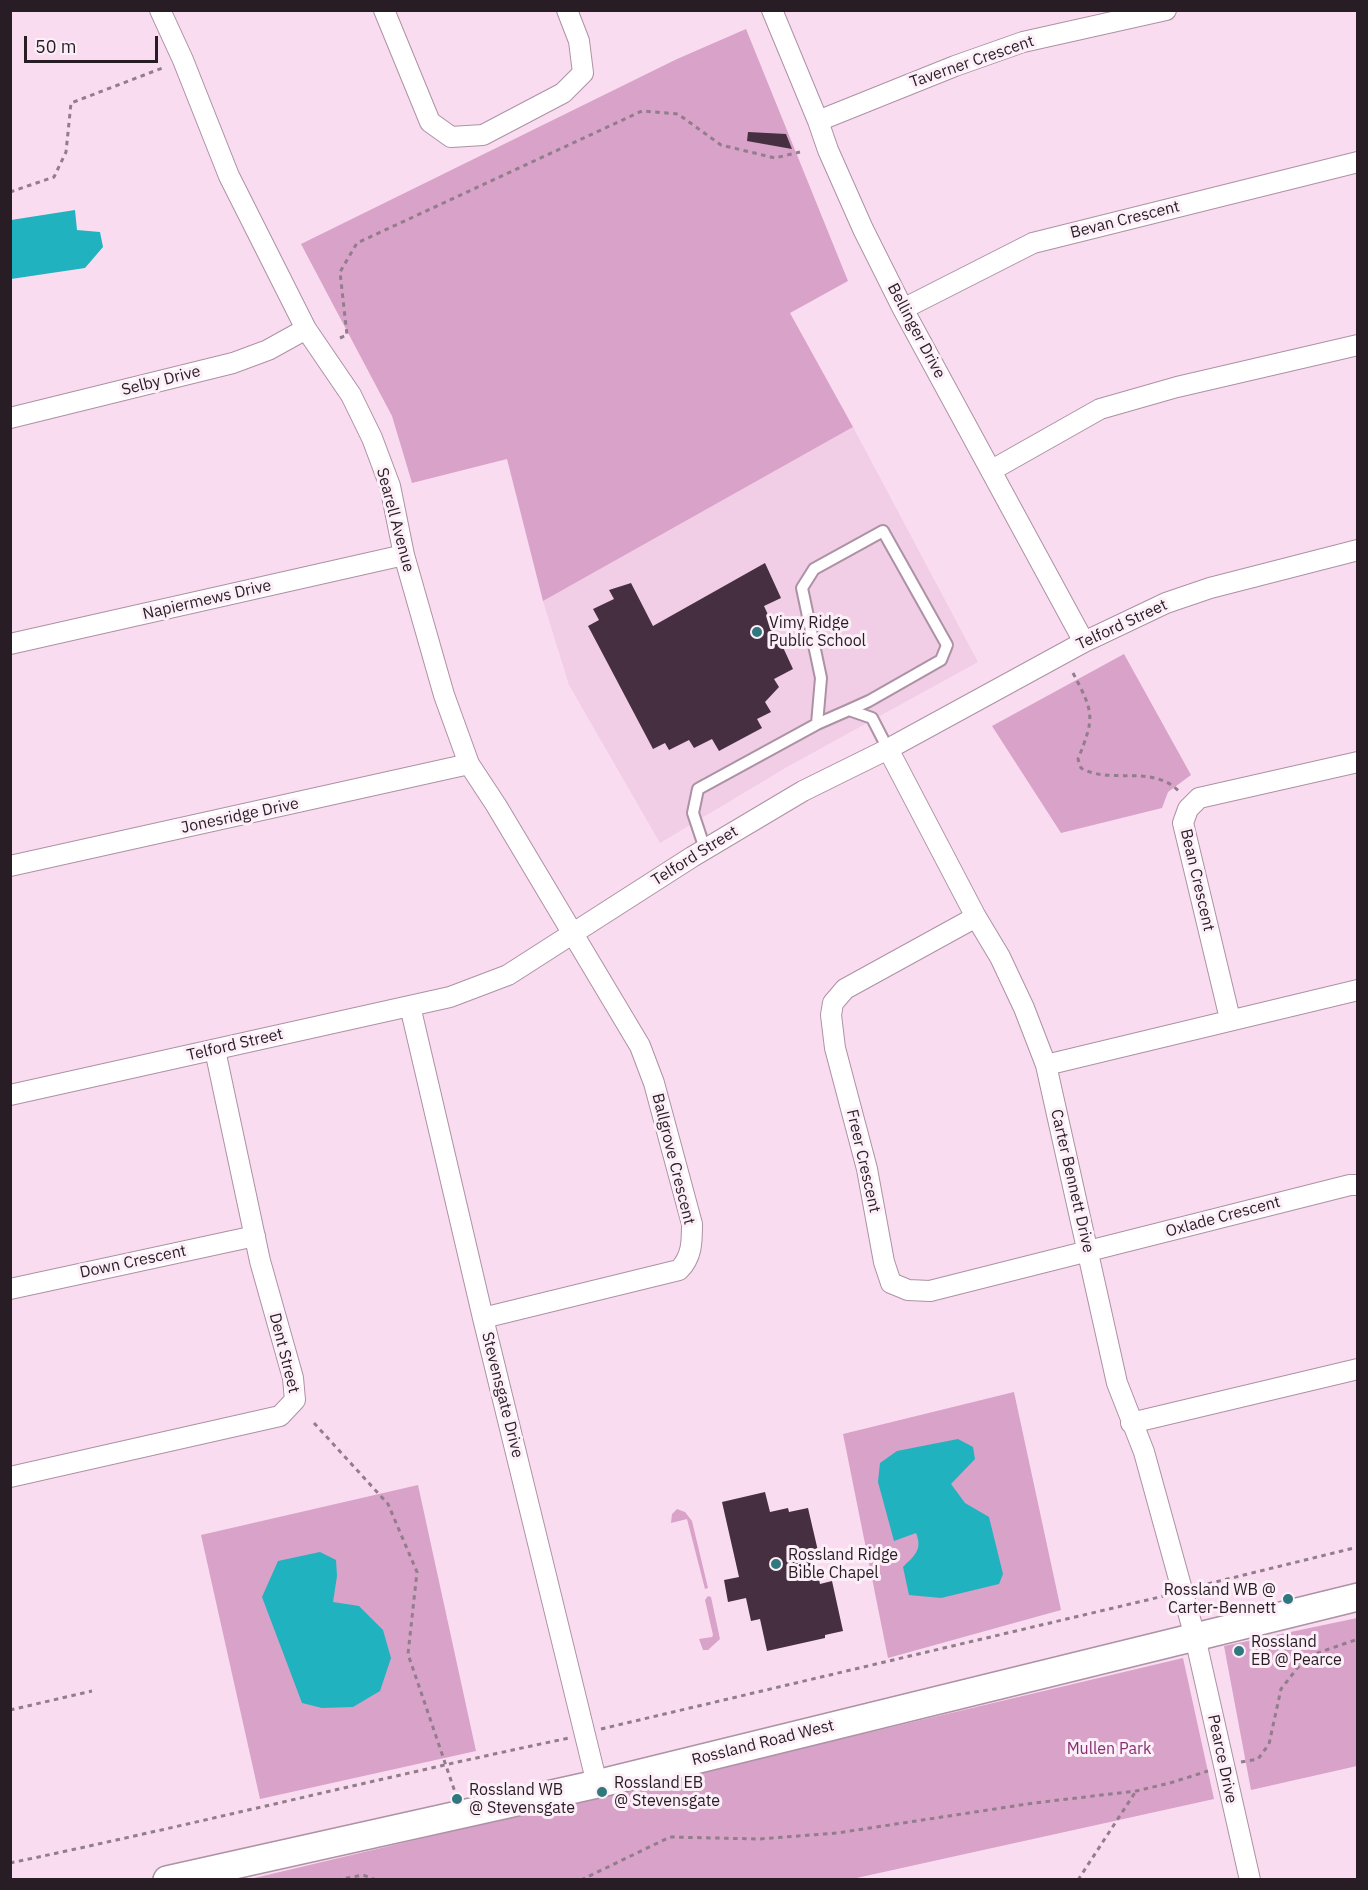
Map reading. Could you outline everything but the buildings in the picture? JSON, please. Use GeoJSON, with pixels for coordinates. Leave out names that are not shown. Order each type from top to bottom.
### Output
{"type":"FeatureCollection","features":[{"type":"Feature","properties":{"kind":"main road","name":"Rossland Road West"},"geometry":{"type":"LineString","coordinates":[[166,1880],[597,1784],[1358,1597]]}},
{"type":"Feature","properties":{"kind":"street","name":"Searell Avenue"},"geometry":{"type":"LineString","coordinates":[[160,10],[183,60],[229,176],[306,329],[351,395],[372,438],[390,486],[404,555],[444,694],[469,764],[573,935]]}},
{"type":"Feature","properties":{"kind":"street"},"geometry":{"type":"LineString","coordinates":[[384,10],[430,122],[451,137],[483,135],[563,93],[583,74],[579,41],[567,10]]}},
{"type":"Feature","properties":{"kind":"street","name":"Bellinger Drive"},"geometry":{"type":"LineString","coordinates":[[772,10],[862,229],[1084,642]]}},
{"type":"Feature","properties":{"kind":"street","name":"Taverner Crescent"},"geometry":{"type":"LineString","coordinates":[[818,121],[955,66],[1023,42],[1166,10]]}},
{"type":"Feature","properties":{"kind":"street","name":"Bevan Crescent"},"geometry":{"type":"LineString","coordinates":[[903,309],[1033,243],[1358,162]]}},
{"type":"Feature","properties":{"kind":"street","name":"Selby Drive"},"geometry":{"type":"LineString","coordinates":[[10,418],[233,363],[268,350],[306,329]]}},
{"type":"Feature","properties":{"kind":"street"},"geometry":{"type":"LineString","coordinates":[[992,470],[1100,409],[1177,387],[1358,345]]}},
{"type":"Feature","properties":{"kind":"street","name":"Telford Street"},"geometry":{"type":"LineString","coordinates":[[10,1095],[450,997],[481,986],[508,975],[705,849],[803,791],[888,749],[1084,642],[1177,599],[1210,588],[1358,550]]}},
{"type":"Feature","properties":{"kind":"street","name":"Napiermews Drive"},"geometry":{"type":"LineString","coordinates":[[10,644],[404,555]]}},
{"type":"Feature","properties":{"kind":"street","name":"Carter Bennett Drive"},"geometry":{"type":"LineString","coordinates":[[888,749],[976,917],[1000,957],[1024,1008],[1046,1065],[1117,1383],[1144,1452],[1195,1637]]}},
{"type":"Feature","properties":{"kind":"street","name":"Bean Crescent"},"geometry":{"type":"LineString","coordinates":[[1230,1019],[1183,823],[1188,809],[1199,798],[1358,762]]}},
{"type":"Feature","properties":{"kind":"street","name":"Jonesridge Drive"},"geometry":{"type":"LineString","coordinates":[[10,866],[469,764]]}},
{"type":"Feature","properties":{"kind":"street","name":"Freer Crescent"},"geometry":{"type":"LineString","coordinates":[[976,917],[845,989],[834,1003],[831,1015],[835,1048],[867,1168],[884,1262],[891,1283],[908,1290],[930,1291],[1088,1252]]}},
{"type":"Feature","properties":{"kind":"street","name":"Ballgrove Crescent"},"geometry":{"type":"LineString","coordinates":[[483,1318],[679,1270],[687,1263],[692,1246],[692,1224],[654,1083],[640,1046],[573,935]]}},
{"type":"Feature","properties":{"kind":"street"},"geometry":{"type":"LineString","coordinates":[[1046,1065],[1358,990]]}},
{"type":"Feature","properties":{"kind":"street","name":"Stevensgate Drive"},"geometry":{"type":"LineString","coordinates":[[410,1006],[483,1318],[597,1784]]}},
{"type":"Feature","properties":{"kind":"street","name":"Dent Street"},"geometry":{"type":"LineString","coordinates":[[10,1477],[280,1416],[296,1400],[293,1378],[255,1236],[215,1050]]}},
{"type":"Feature","properties":{"kind":"street","name":"Oxlade Crescent"},"geometry":{"type":"LineString","coordinates":[[1088,1252],[1350,1185],[1358,1185]]}},
{"type":"Feature","properties":{"kind":"street","name":"Down Crescent"},"geometry":{"type":"LineString","coordinates":[[10,1289],[255,1236]]}},
{"type":"Feature","properties":{"kind":"street"},"geometry":{"type":"LineString","coordinates":[[1131,1423],[1358,1370]]}},
{"type":"Feature","properties":{"kind":"street","name":"Pearce Drive"},"geometry":{"type":"LineString","coordinates":[[1195,1637],[1250,1880]]}},
{"type":"Feature","properties":{"kind":"lane"},"geometry":{"type":"LineString","coordinates":[[705,849],[693,813],[698,789],[817,724],[869,701],[941,660],[947,645],[883,531],[814,569],[802,588],[821,678],[817,724]]}},
{"type":"Feature","properties":{"kind":"lane"},"geometry":{"type":"LineString","coordinates":[[849,710],[872,718],[888,749]]}},
{"type":"Feature","properties":{"kind":"path"},"geometry":{"type":"LineString","coordinates":[[10,192],[54,177],[66,152],[71,103],[183,60]]}},
{"type":"Feature","properties":{"kind":"path"},"geometry":{"type":"LineString","coordinates":[[340,338],[347,335],[340,272],[357,243],[642,111],[678,114],[721,145],[775,158],[800,152]]}},
{"type":"Feature","properties":{"kind":"path"},"geometry":{"type":"LineString","coordinates":[[1073,673],[1092,715],[1087,738],[1078,759],[1081,768],[1090,773],[1152,777],[1167,782],[1194,803]]}},
{"type":"Feature","properties":{"kind":"path"},"geometry":{"type":"LineString","coordinates":[[314,1423],[388,1504],[417,1572],[408,1654],[447,1763],[462,1813]]}},
{"type":"Feature","properties":{"kind":"path"},"geometry":{"type":"LineString","coordinates":[[1201,1586],[1358,1547]]}},
{"type":"Feature","properties":{"kind":"path"},"geometry":{"type":"LineString","coordinates":[[601,1729],[1156,1598]]}},
{"type":"Feature","properties":{"kind":"path"},"geometry":{"type":"LineString","coordinates":[[581,1880],[670,1837],[759,1839],[837,1833],[1034,1803],[1136,1791],[1170,1784],[1223,1766],[1258,1759],[1269,1744],[1281,1689],[1306,1657],[1358,1639]]}},
{"type":"Feature","properties":{"kind":"path"},"geometry":{"type":"LineString","coordinates":[[10,1710],[92,1691]]}},
{"type":"Feature","properties":{"kind":"path"},"geometry":{"type":"LineString","coordinates":[[10,1863],[140,1836],[447,1763],[570,1737]]}},
{"type":"Feature","properties":{"kind":"path"},"geometry":{"type":"LineString","coordinates":[[1078,1880],[1136,1791]]}},
{"type":"Feature","properties":{"kind":"path"},"geometry":{"type":"LineString","coordinates":[[337,1880],[363,1875],[376,1880]]}},
{"type":"Feature","properties":{"kind":"shaded area","name":"Vimy Ridge Public School"},"geometry":{"type":"Polygon","coordinates":[[[853,427],[978,662],[787,767],[660,843],[569,685],[543,601],[853,427]]]}},
{"type":"Feature","properties":{"kind":"green space"},"geometry":{"type":"Polygon","coordinates":[[[746,29],[848,281],[790,313],[853,427],[543,601],[507,459],[412,483],[392,416],[301,244],[677,59],[746,29]]]}},
{"type":"Feature","properties":{"kind":"green space"},"geometry":{"type":"Polygon","coordinates":[[[1124,654],[1191,775],[1168,792],[1162,808],[1061,833],[992,726],[1124,654]]]}},
{"type":"Feature","properties":{"kind":"green space"},"geometry":{"type":"Polygon","coordinates":[[[1014,1392],[1061,1610],[888,1658],[843,1434],[1014,1392]]]}},
{"type":"Feature","properties":{"kind":"green space"},"geometry":{"type":"Polygon","coordinates":[[[418,1485],[476,1751],[260,1799],[201,1535],[418,1485]]]}},
{"type":"Feature","properties":{"kind":"green space"},"geometry":{"type":"Polygon","coordinates":[[[677,1509],[685,1512],[692,1521],[708,1588],[705,1589],[687,1519],[671,1523],[672,1514],[677,1509]]]}},
{"type":"Feature","properties":{"kind":"green space"},"geometry":{"type":"Polygon","coordinates":[[[708,1596],[711,1597],[720,1639],[708,1650],[703,1650],[699,1639],[713,1635],[705,1600],[708,1596]]]}},
{"type":"Feature","properties":{"kind":"green space"},"geometry":{"type":"Polygon","coordinates":[[[1357,1618],[1357,1766],[1251,1790],[1224,1646],[1357,1618]]]}},
{"type":"Feature","properties":{"kind":"green space","name":"Mullen Park"},"geometry":{"type":"Polygon","coordinates":[[[1183,1658],[1214,1799],[852,1879],[246,1880],[1183,1658]]]}},
{"type":"Feature","properties":{"kind":"water"},"geometry":{"type":"Polygon","coordinates":[[[75,210],[77,230],[100,232],[103,247],[85,268],[11,279],[11,220],[75,210]]]}},
{"type":"Feature","properties":{"kind":"water"},"geometry":{"type":"Polygon","coordinates":[[[958,1439],[973,1447],[975,1459],[951,1484],[965,1503],[989,1517],[1003,1574],[999,1584],[941,1598],[909,1595],[903,1567],[916,1552],[918,1539],[916,1533],[894,1541],[878,1482],[880,1463],[897,1451],[958,1439]]]}},
{"type":"Feature","properties":{"kind":"water"},"geometry":{"type":"Polygon","coordinates":[[[320,1552],[336,1560],[337,1576],[333,1602],[359,1606],[383,1630],[391,1658],[380,1691],[353,1707],[322,1708],[302,1703],[262,1597],[278,1561],[320,1552]]]}},
{"type":"Feature","properties":{"kind":"place","name":"Vimy Ridge Public School"},"geometry":{"type":"Point","coordinates":[757,632]}},
{"type":"Feature","properties":{"kind":"place","name":"Rossland Ridge Bible Chapel"},"geometry":{"type":"Point","coordinates":[776,1564]}},
{"type":"Feature","properties":{"kind":"place","name":"Rossland WB @ Carter-Bennett"},"geometry":{"type":"Point","coordinates":[1288,1599]}},
{"type":"Feature","properties":{"kind":"place","name":"Rossland EB @ Pearce"},"geometry":{"type":"Point","coordinates":[1239,1651]}},
{"type":"Feature","properties":{"kind":"place","name":"Rossland EB @ Stevensgate"},"geometry":{"type":"Point","coordinates":[602,1792]}},
{"type":"Feature","properties":{"kind":"place","name":"Rossland WB @ Stevensgate"},"geometry":{"type":"Point","coordinates":[457,1799]}}]}
